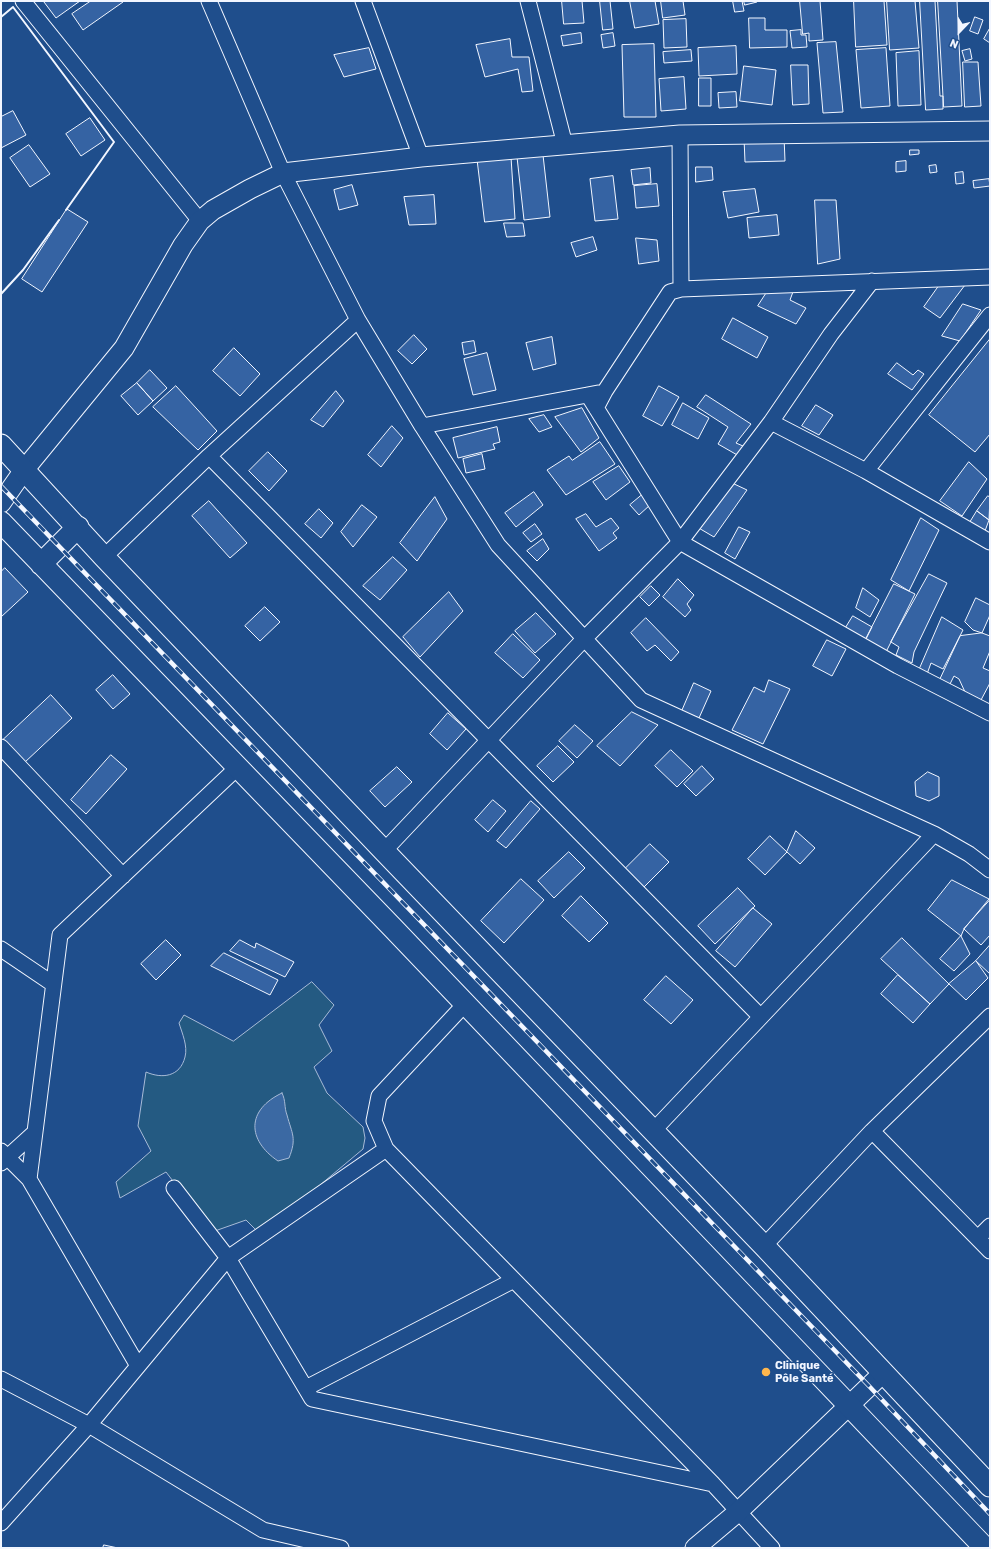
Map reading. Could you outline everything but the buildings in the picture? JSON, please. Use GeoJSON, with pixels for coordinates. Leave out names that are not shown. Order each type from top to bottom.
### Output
{"type":"FeatureCollection","features":[{"type":"Feature","properties":{"kind":"main road"},"geometry":{"type":"LineString","coordinates":[[1,444],[104,557],[764,1246],[990,1486]]}},
{"type":"Feature","properties":{"kind":"main road"},"geometry":{"type":"LineString","coordinates":[[1,522],[238,767],[848,1407],[985,1548]]}},
{"type":"Feature","properties":{"kind":"main road"},"geometry":{"type":"LineString","coordinates":[[41,564],[78,527]]}},
{"type":"Feature","properties":{"kind":"street"},"geometry":{"type":"LineString","coordinates":[[22,1],[200,221]]}},
{"type":"Feature","properties":{"kind":"street"},"geometry":{"type":"LineString","coordinates":[[209,1],[283,174],[358,320],[422,426],[498,545],[642,700],[934,834],[968,854],[990,870]]}},
{"type":"Feature","properties":{"kind":"street"},"geometry":{"type":"LineString","coordinates":[[363,1],[421,157]]}},
{"type":"Feature","properties":{"kind":"street"},"geometry":{"type":"LineString","coordinates":[[528,1],[565,145]]}},
{"type":"Feature","properties":{"kind":"street"},"geometry":{"type":"LineString","coordinates":[[1,503],[24,470],[124,348],[183,245],[200,221],[213,210],[250,189],[283,174],[421,157],[680,135],[990,130]]}},
{"type":"Feature","properties":{"kind":"street"},"geometry":{"type":"LineString","coordinates":[[680,135],[681,289]]}},
{"type":"Feature","properties":{"kind":"street"},"geometry":{"type":"LineString","coordinates":[[596,408],[670,292],[681,289],[990,277]]}},
{"type":"Feature","properties":{"kind":"street"},"geometry":{"type":"LineString","coordinates":[[384,851],[584,639],[680,542],[771,422],[832,334],[872,281]]}},
{"type":"Feature","properties":{"kind":"street"},"geometry":{"type":"LineString","coordinates":[[866,471],[990,315]]}},
{"type":"Feature","properties":{"kind":"street"},"geometry":{"type":"LineString","coordinates":[[104,557],[208,456],[358,320]]}},
{"type":"Feature","properties":{"kind":"street"},"geometry":{"type":"LineString","coordinates":[[422,426],[605,392]]}},
{"type":"Feature","properties":{"kind":"street"},"geometry":{"type":"LineString","coordinates":[[588,394],[680,542],[898,666],[990,713]]}},
{"type":"Feature","properties":{"kind":"street"},"geometry":{"type":"LineString","coordinates":[[771,422],[866,471],[990,542]]}},
{"type":"Feature","properties":{"kind":"street"},"geometry":{"type":"LineString","coordinates":[[208,456],[761,1017]]}},
{"type":"Feature","properties":{"kind":"street"},"geometry":{"type":"LineString","coordinates":[[1,747],[122,876]]}},
{"type":"Feature","properties":{"kind":"street"},"geometry":{"type":"LineString","coordinates":[[29,1179],[60,934],[238,767]]}},
{"type":"Feature","properties":{"kind":"street"},"geometry":{"type":"LineString","coordinates":[[653,1131],[934,834]]}},
{"type":"Feature","properties":{"kind":"street"},"geometry":{"type":"LineString","coordinates":[[1,949],[53,984]]}},
{"type":"Feature","properties":{"kind":"street"},"geometry":{"type":"LineString","coordinates":[[465,1004],[379,1096],[374,1121],[386,1150],[713,1484],[772,1548]]}},
{"type":"Feature","properties":{"kind":"street"},"geometry":{"type":"LineString","coordinates":[[764,1246],[872,1131],[990,1016]]}},
{"type":"Feature","properties":{"kind":"street"},"geometry":{"type":"LineString","coordinates":[[872,1131],[990,1251]]}},
{"type":"Feature","properties":{"kind":"street"},"geometry":{"type":"LineString","coordinates":[[34,1133],[3,1157],[29,1179],[138,1366]]}},
{"type":"Feature","properties":{"kind":"street"},"geometry":{"type":"LineString","coordinates":[[1,1523],[89,1425],[228,1258],[386,1150]]}},
{"type":"Feature","properties":{"kind":"street"},"geometry":{"type":"LineString","coordinates":[[174,1188],[228,1258],[312,1399],[713,1484]]}},
{"type":"Feature","properties":{"kind":"street"},"geometry":{"type":"LineString","coordinates":[[978,1238],[990,1226]]}},
{"type":"Feature","properties":{"kind":"street"},"geometry":{"type":"LineString","coordinates":[[306,1388],[514,1280]]}},
{"type":"Feature","properties":{"kind":"street"},"geometry":{"type":"LineString","coordinates":[[696,1548],[739,1511],[883,1373]]}},
{"type":"Feature","properties":{"kind":"street"},"geometry":{"type":"LineString","coordinates":[[1,1379],[89,1425],[263,1530],[340,1548]]}},
{"type":"Feature","properties":{"kind":"shaded area"},"geometry":{"type":"Polygon","coordinates":[[[312,982],[334,1005],[319,1025],[332,1051],[314,1067],[327,1093],[363,1127],[365,1138],[363,1149],[301,1201],[256,1230],[246,1220],[212,1232],[166,1172],[120,1198],[116,1182],[151,1151],[138,1126],[146,1072],[164,1076],[170,1075],[179,1069],[183,1064],[186,1048],[179,1023],[184,1015],[233,1041],[312,982]]]}},
{"type":"Feature","properties":{"kind":"shaded area"},"geometry":{"type":"Polygon","coordinates":[[[282,1093],[293,1136],[293,1146],[289,1158],[278,1161],[260,1144],[256,1135],[255,1126],[257,1116],[262,1108],[270,1100],[282,1093]]]}},
{"type":"Feature","properties":{"kind":"railway"},"geometry":{"type":"LineString","coordinates":[[1,486],[869,1386],[990,1514]]}},
{"type":"Feature","properties":{"kind":"wall"},"geometry":{"type":"LineString","coordinates":[[1,17],[13,7],[114,142],[66,210]]}},
{"type":"Feature","properties":{"kind":"wall"},"geometry":{"type":"LineString","coordinates":[[1,294],[23,270],[59,220]]}},
{"type":"Feature","properties":{"kind":"place","name":"Clinique Pôle Santé"},"geometry":{"type":"Point","coordinates":[766,1372]}}]}
